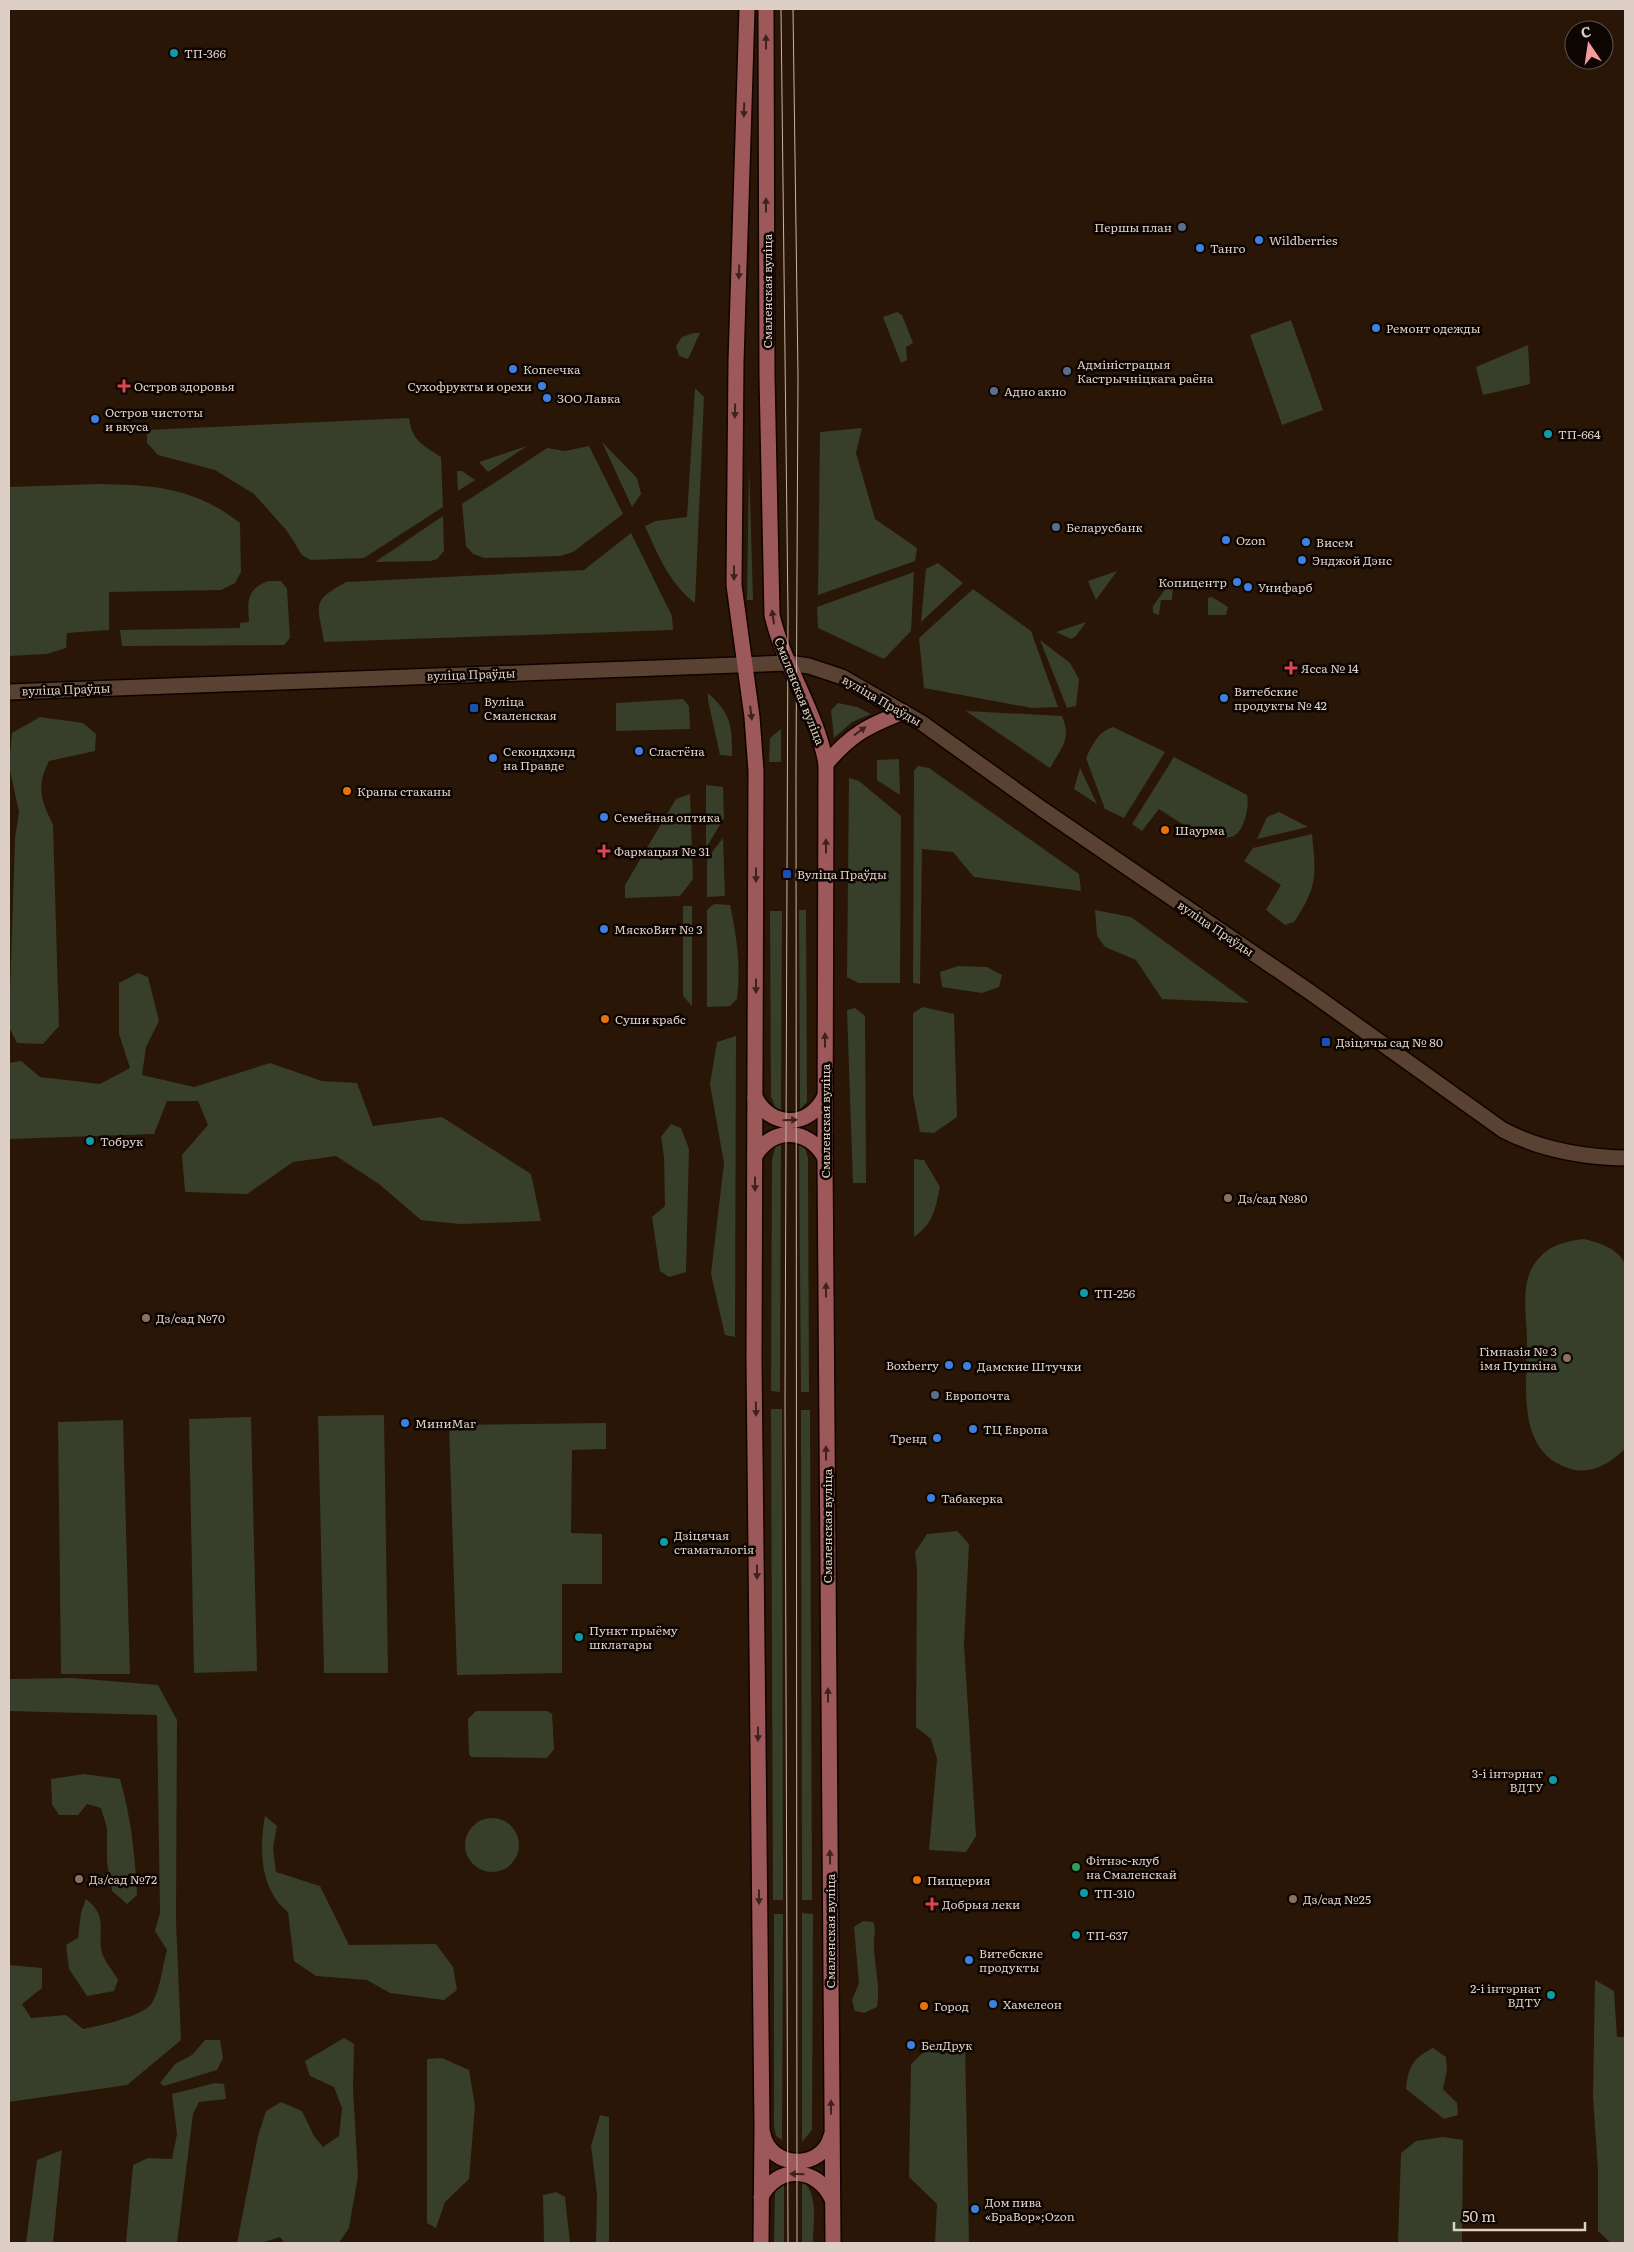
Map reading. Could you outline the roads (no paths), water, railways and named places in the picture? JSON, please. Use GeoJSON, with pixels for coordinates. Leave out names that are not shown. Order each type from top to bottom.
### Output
{"type":"FeatureCollection","features":[{"type":"Feature","properties":{"kind":"main road"},"geometry":{"type":"LineString","coordinates":[[747,9],[734,472],[734,585],[752,717],[756,771],[754,1360],[762,2128],[761,2243]]}},
{"type":"Feature","properties":{"kind":"main road","name":"Смаленская вуліца"},"geometry":{"type":"LineString","coordinates":[[766,9],[767,366],[772,615],[777,639],[822,743],[826,764],[825,1158],[833,2243]]}},
{"type":"Feature","properties":{"kind":"main road","name":"вуліца Праўды"},"geometry":{"type":"LineString","coordinates":[[9,692],[745,664],[788,663],[809,666],[842,677],[903,712],[1310,992],[1502,1130],[1526,1142],[1547,1149],[1625,1158]]}},
{"type":"Feature","properties":{"kind":"main road"},"geometry":{"type":"LineString","coordinates":[[826,764],[840,746],[865,727],[903,712]]}},
{"type":"Feature","properties":{"kind":"main road"},"geometry":{"type":"LineString","coordinates":[[756,1097],[760,1105],[773,1117],[791,1121],[808,1116],[821,1104],[825,1096]]}},
{"type":"Feature","properties":{"kind":"main road"},"geometry":{"type":"LineString","coordinates":[[755,1156],[760,1148],[774,1137],[791,1134],[808,1138],[825,1158]]}},
{"type":"Feature","properties":{"kind":"main road"},"geometry":{"type":"LineString","coordinates":[[762,2128],[763,2137],[774,2154],[791,2162],[801,2162],[818,2155],[829,2140],[832,2131]]}},
{"type":"Feature","properties":{"kind":"main road"},"geometry":{"type":"LineString","coordinates":[[761,2197],[777,2178],[796,2173],[817,2179],[824,2184],[832,2199]]}},
{"type":"Feature","properties":{"kind":"tram line"},"geometry":{"type":"LineString","coordinates":[[781,9],[788,614],[785,1402],[788,2243]]}},
{"type":"Feature","properties":{"kind":"tram line"},"geometry":{"type":"LineString","coordinates":[[793,9],[798,375],[796,771],[797,2243]]}},
{"type":"Feature","properties":{"kind":"place","name":"ТП-366"},"geometry":{"type":"Point","coordinates":[174,53]}},
{"type":"Feature","properties":{"kind":"place","name":"Першы план"},"geometry":{"type":"Point","coordinates":[1182,227]}},
{"type":"Feature","properties":{"kind":"place","name":"Wildberries"},"geometry":{"type":"Point","coordinates":[1259,240]}},
{"type":"Feature","properties":{"kind":"place","name":"Танго"},"geometry":{"type":"Point","coordinates":[1200,248]}},
{"type":"Feature","properties":{"kind":"place","name":"Ремонт одежды"},"geometry":{"type":"Point","coordinates":[1376,328]}},
{"type":"Feature","properties":{"kind":"place","name":"Копеечка"},"geometry":{"type":"Point","coordinates":[513,369]}},
{"type":"Feature","properties":{"kind":"place","name":"Адміністрацыя Кастрычніцкага раёна"},"geometry":{"type":"Point","coordinates":[1067,371]}},
{"type":"Feature","properties":{"kind":"place","name":"Остров здоровья"},"geometry":{"type":"Point","coordinates":[124,386]}},
{"type":"Feature","properties":{"kind":"place","name":"Сухофрукты и орехи"},"geometry":{"type":"Point","coordinates":[542,386]}},
{"type":"Feature","properties":{"kind":"place","name":"Адно акно"},"geometry":{"type":"Point","coordinates":[994,391]}},
{"type":"Feature","properties":{"kind":"place","name":"ЗОО Лавка"},"geometry":{"type":"Point","coordinates":[547,398]}},
{"type":"Feature","properties":{"kind":"place","name":"Остров чистоты и вкуса"},"geometry":{"type":"Point","coordinates":[95,419]}},
{"type":"Feature","properties":{"kind":"place","name":"ТП-664"},"geometry":{"type":"Point","coordinates":[1548,434]}},
{"type":"Feature","properties":{"kind":"place","name":"Беларусбанк"},"geometry":{"type":"Point","coordinates":[1056,527]}},
{"type":"Feature","properties":{"kind":"place","name":"Ozon"},"geometry":{"type":"Point","coordinates":[1226,540]}},
{"type":"Feature","properties":{"kind":"place","name":"Висем"},"geometry":{"type":"Point","coordinates":[1306,542]}},
{"type":"Feature","properties":{"kind":"place","name":"Энджой Дэнс"},"geometry":{"type":"Point","coordinates":[1302,560]}},
{"type":"Feature","properties":{"kind":"place","name":"Копицентр"},"geometry":{"type":"Point","coordinates":[1237,582]}},
{"type":"Feature","properties":{"kind":"place","name":"Унифарб"},"geometry":{"type":"Point","coordinates":[1248,587]}},
{"type":"Feature","properties":{"kind":"place","name":"Ясса № 14"},"geometry":{"type":"Point","coordinates":[1291,668]}},
{"type":"Feature","properties":{"kind":"place","name":"Витебские продукты № 42"},"geometry":{"type":"Point","coordinates":[1224,698]}},
{"type":"Feature","properties":{"kind":"place","name":"Вуліца Смаленская"},"geometry":{"type":"Point","coordinates":[474,708]}},
{"type":"Feature","properties":{"kind":"place","name":"Сластёна"},"geometry":{"type":"Point","coordinates":[639,751]}},
{"type":"Feature","properties":{"kind":"place","name":"Секондхэнд на Правде"},"geometry":{"type":"Point","coordinates":[493,758]}},
{"type":"Feature","properties":{"kind":"place","name":"Краны стаканы"},"geometry":{"type":"Point","coordinates":[347,791]}},
{"type":"Feature","properties":{"kind":"place","name":"Семейная оптика"},"geometry":{"type":"Point","coordinates":[604,817]}},
{"type":"Feature","properties":{"kind":"place","name":"Шаурма"},"geometry":{"type":"Point","coordinates":[1165,830]}},
{"type":"Feature","properties":{"kind":"place","name":"Фармацыя № 31"},"geometry":{"type":"Point","coordinates":[604,851]}},
{"type":"Feature","properties":{"kind":"place","name":"Вуліца Праўды"},"geometry":{"type":"Point","coordinates":[787,874]}},
{"type":"Feature","properties":{"kind":"place","name":"МяскоВит № 3"},"geometry":{"type":"Point","coordinates":[604,929]}},
{"type":"Feature","properties":{"kind":"place","name":"Суши крабс"},"geometry":{"type":"Point","coordinates":[605,1019]}},
{"type":"Feature","properties":{"kind":"place","name":"Дзіцячы сад № 80"},"geometry":{"type":"Point","coordinates":[1326,1042]}},
{"type":"Feature","properties":{"kind":"place","name":"Тобрук"},"geometry":{"type":"Point","coordinates":[90,1141]}},
{"type":"Feature","properties":{"kind":"place","name":"Дз/сад №80"},"geometry":{"type":"Point","coordinates":[1228,1198]}},
{"type":"Feature","properties":{"kind":"place","name":"ТП-256"},"geometry":{"type":"Point","coordinates":[1084,1293]}},
{"type":"Feature","properties":{"kind":"place","name":"Дз/сад №70"},"geometry":{"type":"Point","coordinates":[146,1318]}},
{"type":"Feature","properties":{"kind":"place","name":"Гімназія № 3 імя Пушкіна"},"geometry":{"type":"Point","coordinates":[1567,1358]}},
{"type":"Feature","properties":{"kind":"place","name":"Boxberry"},"geometry":{"type":"Point","coordinates":[949,1365]}},
{"type":"Feature","properties":{"kind":"place","name":"Дамские Штучки"},"geometry":{"type":"Point","coordinates":[967,1366]}},
{"type":"Feature","properties":{"kind":"place","name":"Европочта"},"geometry":{"type":"Point","coordinates":[935,1395]}},
{"type":"Feature","properties":{"kind":"place","name":"МиниМаг"},"geometry":{"type":"Point","coordinates":[405,1423]}},
{"type":"Feature","properties":{"kind":"place","name":"ТЦ Европа"},"geometry":{"type":"Point","coordinates":[973,1429]}},
{"type":"Feature","properties":{"kind":"place","name":"Тренд"},"geometry":{"type":"Point","coordinates":[937,1438]}},
{"type":"Feature","properties":{"kind":"place","name":"Табакерка"},"geometry":{"type":"Point","coordinates":[931,1498]}},
{"type":"Feature","properties":{"kind":"place","name":"Дзіцячая стаматалогія"},"geometry":{"type":"Point","coordinates":[664,1542]}},
{"type":"Feature","properties":{"kind":"place","name":"Пункт прыёму шклатары"},"geometry":{"type":"Point","coordinates":[579,1637]}},
{"type":"Feature","properties":{"kind":"place","name":"3-і інтэрнат ВДТУ"},"geometry":{"type":"Point","coordinates":[1553,1780]}},
{"type":"Feature","properties":{"kind":"place","name":"Фітнэс-клуб на Смаленскай"},"geometry":{"type":"Point","coordinates":[1076,1867]}},
{"type":"Feature","properties":{"kind":"place","name":"Дз/сад №72"},"geometry":{"type":"Point","coordinates":[79,1879]}},
{"type":"Feature","properties":{"kind":"place","name":"Пиццерия"},"geometry":{"type":"Point","coordinates":[917,1880]}},
{"type":"Feature","properties":{"kind":"place","name":"ТП-310"},"geometry":{"type":"Point","coordinates":[1084,1893]}},
{"type":"Feature","properties":{"kind":"place","name":"Дз/сад №25"},"geometry":{"type":"Point","coordinates":[1293,1899]}},
{"type":"Feature","properties":{"kind":"place","name":"Добрыя леки"},"geometry":{"type":"Point","coordinates":[932,1904]}},
{"type":"Feature","properties":{"kind":"place","name":"ТП-637"},"geometry":{"type":"Point","coordinates":[1076,1935]}},
{"type":"Feature","properties":{"kind":"place","name":"Витебские продукты"},"geometry":{"type":"Point","coordinates":[969,1960]}},
{"type":"Feature","properties":{"kind":"place","name":"2-і інтэрнат ВДТУ"},"geometry":{"type":"Point","coordinates":[1551,1995]}},
{"type":"Feature","properties":{"kind":"place","name":"Хамелеон"},"geometry":{"type":"Point","coordinates":[993,2004]}},
{"type":"Feature","properties":{"kind":"place","name":"Город"},"geometry":{"type":"Point","coordinates":[924,2006]}},
{"type":"Feature","properties":{"kind":"place","name":"БелДрук"},"geometry":{"type":"Point","coordinates":[911,2045]}},
{"type":"Feature","properties":{"kind":"place","name":"Дом пива «БраВор»;Ozon"},"geometry":{"type":"Point","coordinates":[975,2209]}}]}
